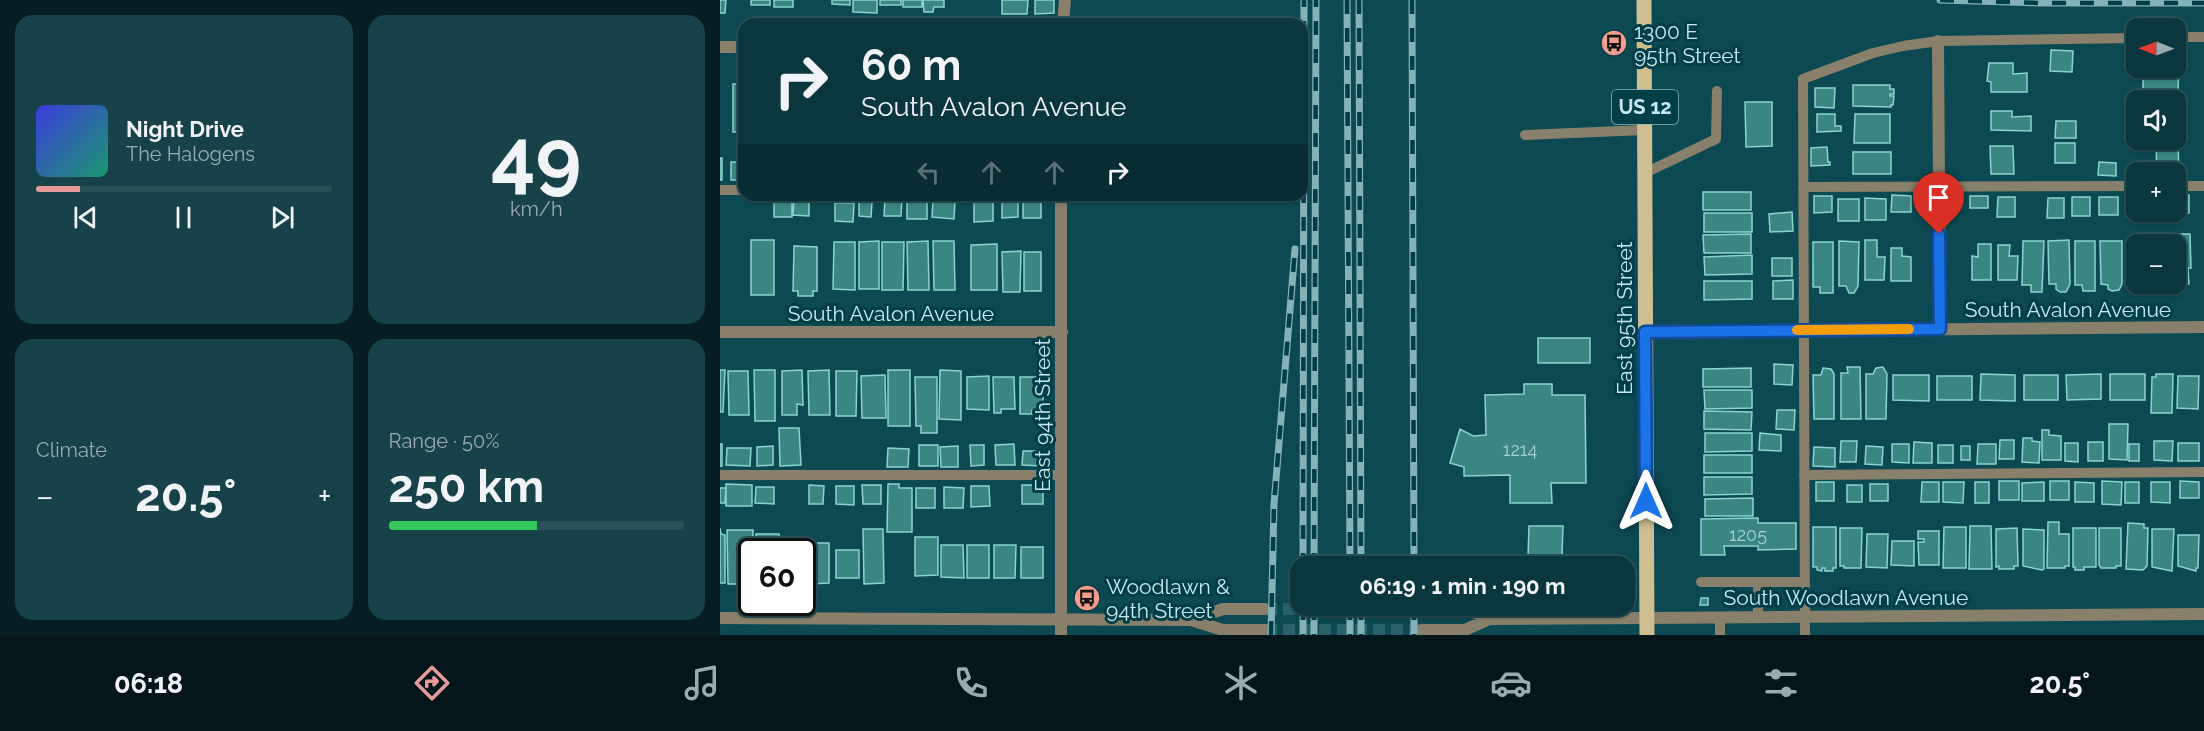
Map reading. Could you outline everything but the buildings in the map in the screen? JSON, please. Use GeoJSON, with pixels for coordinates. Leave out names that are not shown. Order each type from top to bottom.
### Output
{"type":"FeatureCollection","features":[{"type":"Feature","properties":{"kind":"main road","name":"East 95th Street"},"geometry":{"type":"LineString","coordinates":[[1644,0],[1647,635]]}},
{"type":"Feature","properties":{"kind":"street"},"geometry":{"type":"LineString","coordinates":[[1064,18],[1065,0]]}},
{"type":"Feature","properties":{"kind":"street"},"geometry":{"type":"LineString","coordinates":[[1938,41],[1940,329]]}},
{"type":"Feature","properties":{"kind":"street"},"geometry":{"type":"LineString","coordinates":[[720,47],[738,47]]}},
{"type":"Feature","properties":{"kind":"street","name":"East 94th Street"},"geometry":{"type":"LineString","coordinates":[[1061,201],[1061,635]]}},
{"type":"Feature","properties":{"kind":"street","name":"South Avalon Avenue"},"geometry":{"type":"LineString","coordinates":[[1645,332],[2204,327]]}},
{"type":"Feature","properties":{"kind":"street","name":"South Avalon Avenue"},"geometry":{"type":"LineString","coordinates":[[720,332],[1062,332]]}},
{"type":"Feature","properties":{"kind":"street"},"geometry":{"type":"LineString","coordinates":[[1191,620],[1223,609],[1265,609]]}},
{"type":"Feature","properties":{"kind":"street","name":"South Woodlawn Avenue"},"geometry":{"type":"LineString","coordinates":[[1482,616],[1489,619],[2204,614]]}},
{"type":"Feature","properties":{"kind":"street"},"geometry":{"type":"LineString","coordinates":[[720,618],[1191,620],[1223,630],[1265,630]]}},
{"type":"Feature","properties":{"kind":"street","name":"South Woodlawn Avenue"},"geometry":{"type":"LineString","coordinates":[[1422,630],[1465,630],[1489,619]]}},
{"type":"Feature","properties":{"kind":"lane"},"geometry":{"type":"LineString","coordinates":[[2186,37],[2204,37]]}},
{"type":"Feature","properties":{"kind":"lane"},"geometry":{"type":"LineString","coordinates":[[1805,635],[1803,79],[1873,53],[1938,41],[2126,38]]}},
{"type":"Feature","properties":{"kind":"lane"},"geometry":{"type":"LineString","coordinates":[[1645,173],[1716,139],[1717,91]]}},
{"type":"Feature","properties":{"kind":"lane"},"geometry":{"type":"LineString","coordinates":[[1525,135],[1645,130]]}},
{"type":"Feature","properties":{"kind":"lane"},"geometry":{"type":"LineString","coordinates":[[1803,187],[2126,186]]}},
{"type":"Feature","properties":{"kind":"lane"},"geometry":{"type":"LineString","coordinates":[[2186,186],[2204,186]]}},
{"type":"Feature","properties":{"kind":"lane"},"geometry":{"type":"LineString","coordinates":[[720,190],[738,190]]}},
{"type":"Feature","properties":{"kind":"lane"},"geometry":{"type":"LineString","coordinates":[[1804,475],[2204,472]]}},
{"type":"Feature","properties":{"kind":"lane"},"geometry":{"type":"LineString","coordinates":[[720,475],[1061,475]]}},
{"type":"Feature","properties":{"kind":"lane"},"geometry":{"type":"LineString","coordinates":[[1701,582],[1805,582]]}},
{"type":"Feature","properties":{"kind":"lane"},"geometry":{"type":"LineString","coordinates":[[1758,582],[1758,617]]}},
{"type":"Feature","properties":{"kind":"lane"},"geometry":{"type":"LineString","coordinates":[[1720,617],[1720,635]]}},
{"type":"Feature","properties":{"kind":"tunnel"},"geometry":{"type":"LineString","coordinates":[[1265,609],[1290,609]]}},
{"type":"Feature","properties":{"kind":"tunnel"},"geometry":{"type":"LineString","coordinates":[[1265,630],[1422,630]]}},
{"type":"Feature","properties":{"kind":"railway"},"geometry":{"type":"LineString","coordinates":[[1304,0],[1304,18]]}},
{"type":"Feature","properties":{"kind":"railway"},"geometry":{"type":"LineString","coordinates":[[1314,556],[1316,0]]}},
{"type":"Feature","properties":{"kind":"railway"},"geometry":{"type":"LineString","coordinates":[[1347,0],[1350,556]]}},
{"type":"Feature","properties":{"kind":"railway"},"geometry":{"type":"LineString","coordinates":[[1359,0],[1361,556]]}},
{"type":"Feature","properties":{"kind":"railway"},"geometry":{"type":"LineString","coordinates":[[1412,0],[1414,556]]}},
{"type":"Feature","properties":{"kind":"railway"},"geometry":{"type":"LineString","coordinates":[[1940,0],[2039,3],[2204,3]]}},
{"type":"Feature","properties":{"kind":"railway"},"geometry":{"type":"LineString","coordinates":[[1303,556],[1304,201]]}},
{"type":"Feature","properties":{"kind":"railway"},"geometry":{"type":"LineString","coordinates":[[1271,635],[1274,504],[1295,249]]}},
{"type":"Feature","properties":{"kind":"railway"},"geometry":{"type":"LineString","coordinates":[[1303,616],[1303,635]]}},
{"type":"Feature","properties":{"kind":"railway"},"geometry":{"type":"LineString","coordinates":[[1314,616],[1314,635]]}},
{"type":"Feature","properties":{"kind":"railway"},"geometry":{"type":"LineString","coordinates":[[1350,616],[1350,635]]}},
{"type":"Feature","properties":{"kind":"railway"},"geometry":{"type":"LineString","coordinates":[[1361,616],[1361,635]]}},
{"type":"Feature","properties":{"kind":"railway"},"geometry":{"type":"LineString","coordinates":[[1414,616],[1414,635]]}},
{"type":"Feature","properties":{"kind":"slow traffic"},"geometry":{"type":"LineString","coordinates":[[1797,330],[1909,329]]}},
{"type":"Feature","properties":{"kind":"place","name":"1300 E 95th Street"},"geometry":{"type":"Point","coordinates":[1614,43]}},
{"type":"Feature","properties":{"kind":"place","name":"Woodlawn & 94th Street"},"geometry":{"type":"Point","coordinates":[1087,598]}},
{"type":"Feature","properties":{"kind":"route"},"geometry":{"type":"LineString","coordinates":[[1646,501],[1645,332],[1940,329],[1939,234]]}}]}
